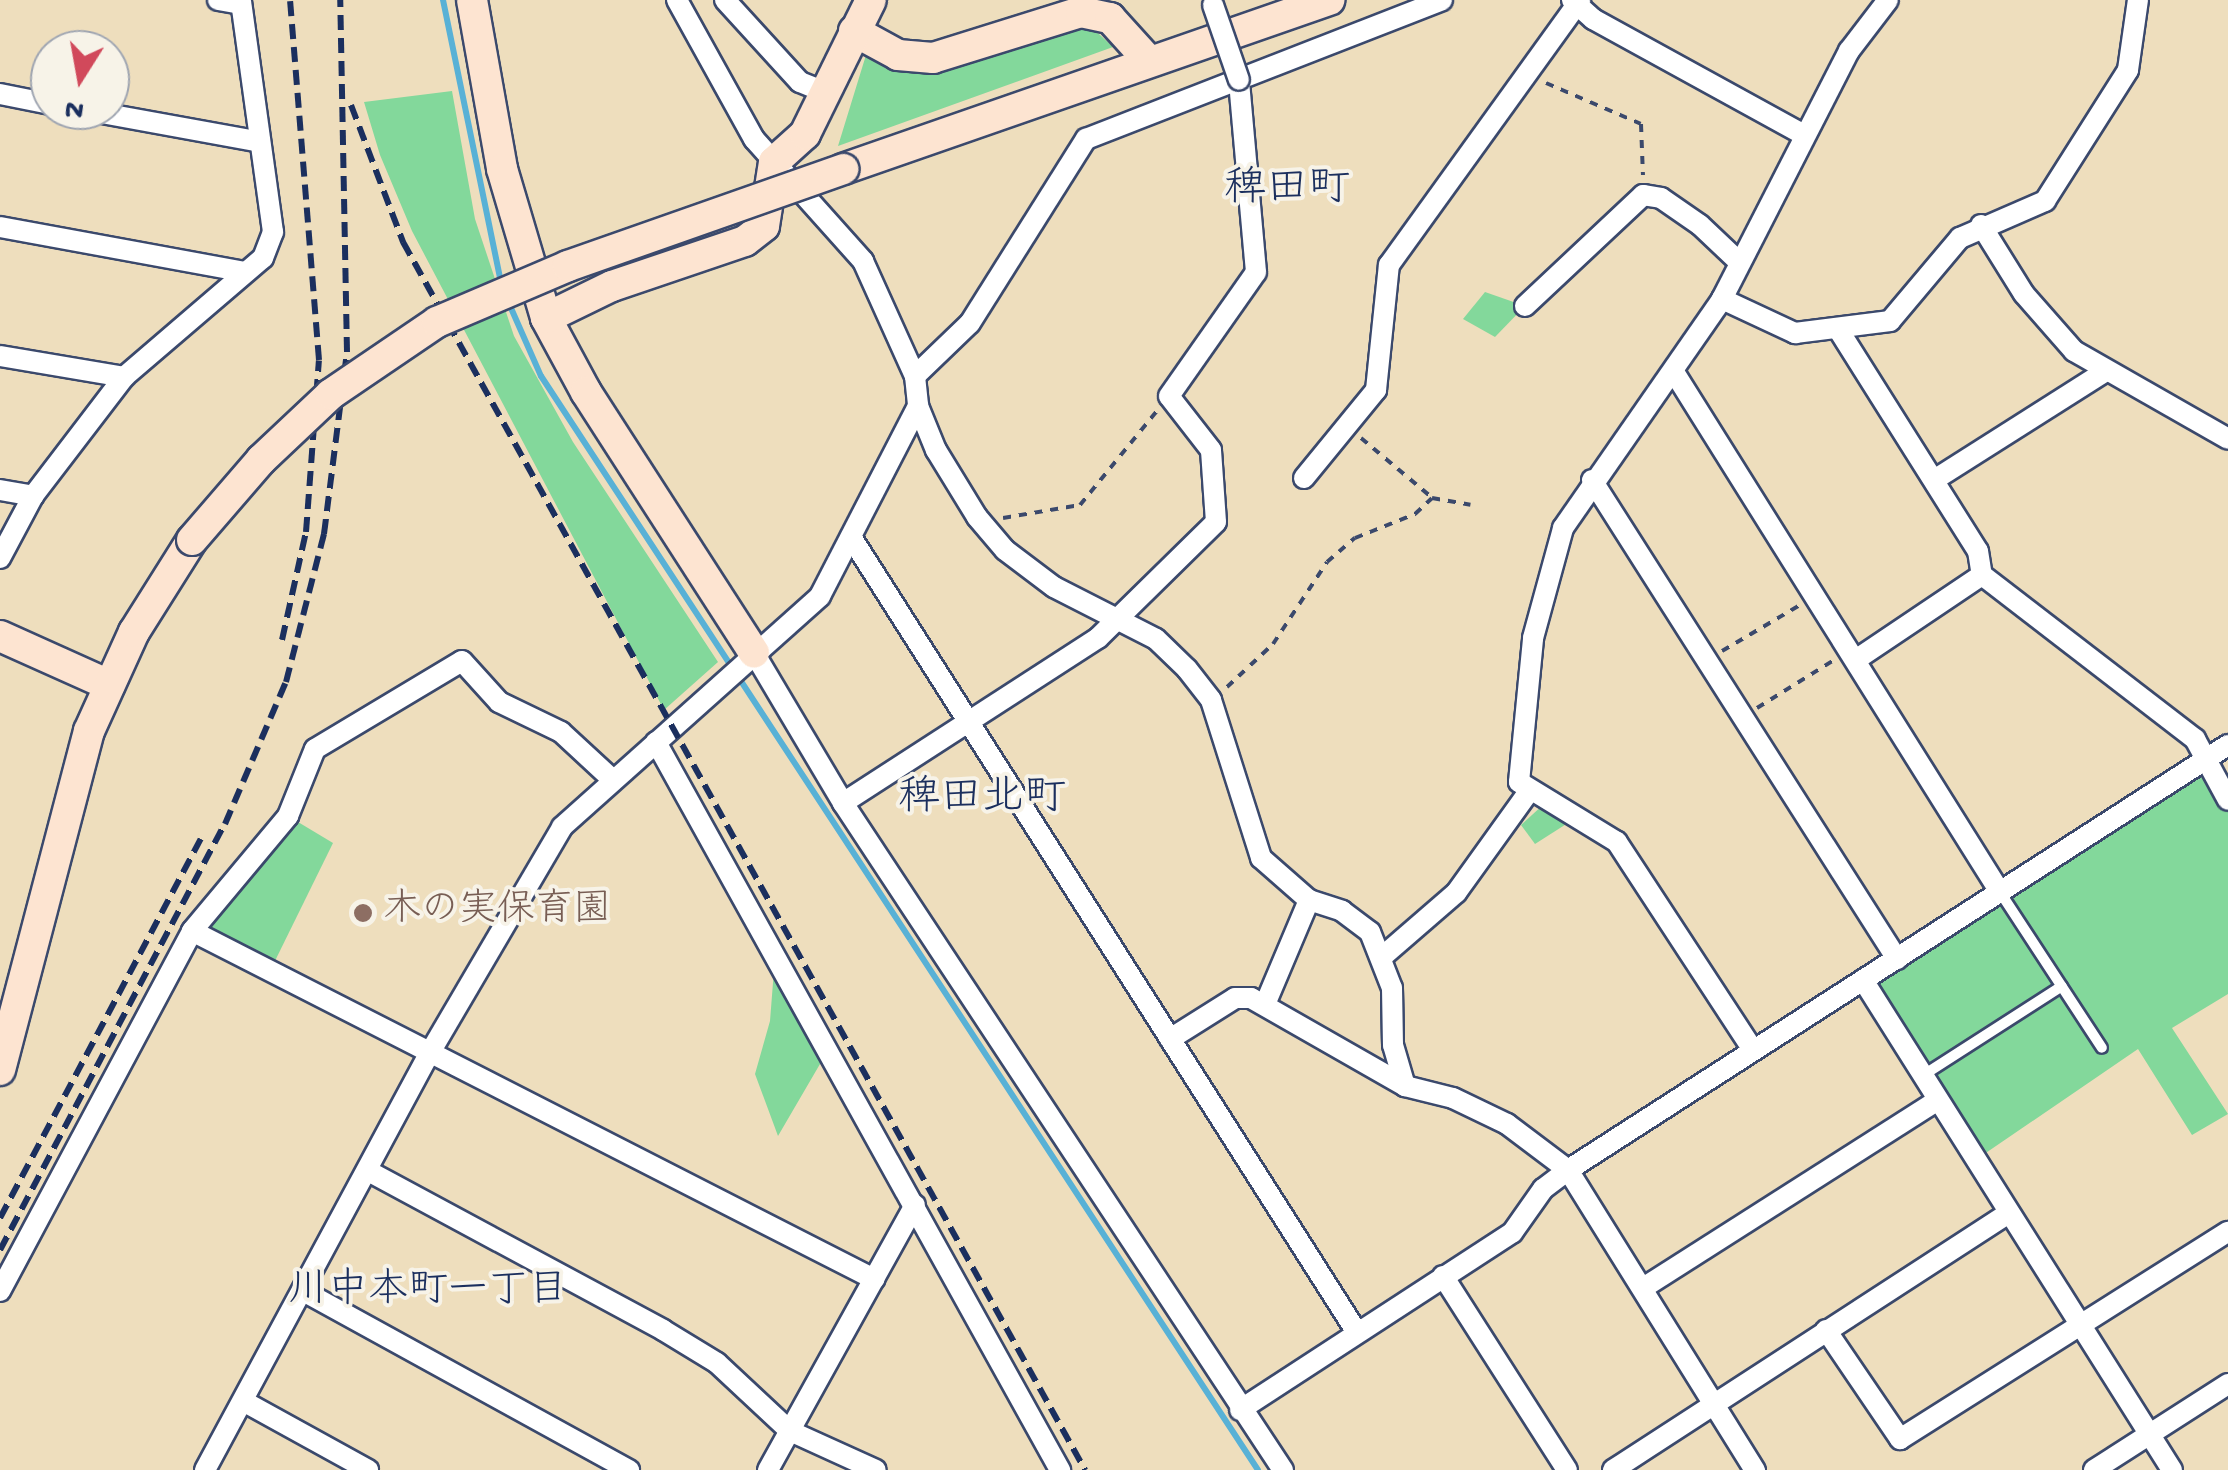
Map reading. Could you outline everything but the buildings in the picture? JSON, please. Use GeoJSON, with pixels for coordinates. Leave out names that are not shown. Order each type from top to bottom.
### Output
{"type":"FeatureCollection","features":[{"type":"Feature","properties":{"kind":"street"},"geometry":{"type":"LineString","coordinates":[[0,558],[33,496],[124,377],[263,258],[273,232],[256,141],[241,2],[218,0]]}},
{"type":"Feature","properties":{"kind":"street"},"geometry":{"type":"LineString","coordinates":[[472,0],[502,169],[546,318],[586,392],[843,803],[1283,1470]]}},
{"type":"Feature","properties":{"kind":"street"},"geometry":{"type":"LineString","coordinates":[[677,0],[754,140],[864,261],[915,376],[918,406],[977,516],[1006,550],[1054,586],[1156,639],[1211,700],[1261,858],[1310,900],[1342,911],[1370,932],[1382,957],[1405,1086]]}},
{"type":"Feature","properties":{"kind":"street"},"geometry":{"type":"LineString","coordinates":[[725,0],[800,82],[825,92]]}},
{"type":"Feature","properties":{"kind":"street"},"geometry":{"type":"LineString","coordinates":[[546,318],[612,286],[744,241],[764,226],[774,162],[805,134],[871,0]]}},
{"type":"Feature","properties":{"kind":"street"},"geometry":{"type":"LineString","coordinates":[[0,1070],[64,812],[109,685],[134,632],[192,540],[260,460],[331,394],[437,322],[568,266],[1330,0]]}},
{"type":"Feature","properties":{"kind":"street"},"geometry":{"type":"LineString","coordinates":[[915,376],[970,323],[1086,139],[1442,0]]}},
{"type":"Feature","properties":{"kind":"street"},"geometry":{"type":"LineString","coordinates":[[1753,1050],[1617,842],[1518,782],[1533,638],[1563,528],[1592,480],[1674,372],[1722,299],[1849,52],[1888,0]]}},
{"type":"Feature","properties":{"kind":"street"},"geometry":{"type":"LineString","coordinates":[[1722,299],[1795,333],[1890,322],[1960,238],[2046,201],[2128,70],[2138,0]]}},
{"type":"Feature","properties":{"kind":"street"},"geometry":{"type":"LineString","coordinates":[[1304,478],[1376,390],[1390,265],[1532,76],[1577,1],[1593,19],[1804,135]]}},
{"type":"Feature","properties":{"kind":"street"},"geometry":{"type":"LineString","coordinates":[[843,803],[1098,638],[1216,522],[1211,450],[1169,396],[1256,272],[1239,80],[1214,2]]}},
{"type":"Feature","properties":{"kind":"street"},"geometry":{"type":"LineString","coordinates":[[854,32],[898,55],[932,58],[1081,12],[1110,18],[1148,61]]}},
{"type":"Feature","properties":{"kind":"street"},"geometry":{"type":"LineString","coordinates":[[0,94],[30,100]]}},
{"type":"Feature","properties":{"kind":"street"},"geometry":{"type":"LineString","coordinates":[[130,118],[256,141]]}},
{"type":"Feature","properties":{"kind":"street"},"geometry":{"type":"LineString","coordinates":[[1525,306],[1643,195],[1660,198],[1700,224],[1740,263]]}},
{"type":"Feature","properties":{"kind":"street"},"geometry":{"type":"LineString","coordinates":[[1981,226],[2050,329],[2104,372],[2123,376],[2228,439]]}},
{"type":"Feature","properties":{"kind":"street"},"geometry":{"type":"LineString","coordinates":[[0,227],[245,272]]}},
{"type":"Feature","properties":{"kind":"street"},"geometry":{"type":"LineString","coordinates":[[1838,329],[1978,550],[1982,576],[2196,739],[2228,800]]}},
{"type":"Feature","properties":{"kind":"street"},"geometry":{"type":"LineString","coordinates":[[0,356],[124,377]]}},
{"type":"Feature","properties":{"kind":"street"},"geometry":{"type":"LineString","coordinates":[[1674,372],[2000,892]]}},
{"type":"Feature","properties":{"kind":"street"},"geometry":{"type":"LineString","coordinates":[[1934,480],[2104,372]]}},
{"type":"Feature","properties":{"kind":"street"},"geometry":{"type":"LineString","coordinates":[[205,1470],[370,1172],[432,1049],[542,856],[612,779],[820,596],[918,406]]}},
{"type":"Feature","properties":{"kind":"street"},"geometry":{"type":"LineString","coordinates":[[1592,480],[1739,719],[1897,958]]}},
{"type":"Feature","properties":{"kind":"street"},"geometry":{"type":"LineString","coordinates":[[0,490],[33,496]]}},
{"type":"Feature","properties":{"kind":"street"},"geometry":{"type":"LineString","coordinates":[[852,537],[1356,1331]]}},
{"type":"Feature","properties":{"kind":"street"},"geometry":{"type":"LineString","coordinates":[[1857,659],[1982,576]]}},
{"type":"Feature","properties":{"kind":"street"},"geometry":{"type":"LineString","coordinates":[[0,636],[109,685]]}},
{"type":"Feature","properties":{"kind":"street"},"geometry":{"type":"LineString","coordinates":[[0,1292],[192,931],[288,816],[315,749],[462,661],[498,702],[561,732],[612,779]]}},
{"type":"Feature","properties":{"kind":"street"},"geometry":{"type":"LineString","coordinates":[[656,742],[1060,1470]]}},
{"type":"Feature","properties":{"kind":"street"},"geometry":{"type":"LineString","coordinates":[[1240,1410],[1512,1233],[1542,1189],[1568,1170],[2228,745]]}},
{"type":"Feature","properties":{"kind":"street"},"geometry":{"type":"LineString","coordinates":[[1382,957],[1456,893],[1530,790]]}},
{"type":"Feature","properties":{"kind":"street"},"geometry":{"type":"LineString","coordinates":[[1266,1002],[1310,900]]}},
{"type":"Feature","properties":{"kind":"street"},"geometry":{"type":"LineString","coordinates":[[192,931],[432,1049],[874,1279]]}},
{"type":"Feature","properties":{"kind":"street"},"geometry":{"type":"LineString","coordinates":[[1863,980],[2006,1215],[2084,1326],[2172,1470]]}},
{"type":"Feature","properties":{"kind":"street"},"geometry":{"type":"LineString","coordinates":[[1170,1039],[1235,998],[1266,1002],[1405,1086],[1453,1098],[1507,1124],[1568,1170],[1717,1402],[1755,1470]]}},
{"type":"Feature","properties":{"kind":"street"},"geometry":{"type":"LineString","coordinates":[[1643,1288],[1936,1101]]}},
{"type":"Feature","properties":{"kind":"street"},"geometry":{"type":"LineString","coordinates":[[370,1172],[717,1363],[790,1431],[876,1470]]}},
{"type":"Feature","properties":{"kind":"street"},"geometry":{"type":"LineString","coordinates":[[768,1470],[915,1205]]}},
{"type":"Feature","properties":{"kind":"street"},"geometry":{"type":"LineString","coordinates":[[1613,1470],[2006,1215]]}},
{"type":"Feature","properties":{"kind":"street"},"geometry":{"type":"LineString","coordinates":[[1826,1330],[1900,1439],[2228,1232]]}},
{"type":"Feature","properties":{"kind":"street"},"geometry":{"type":"LineString","coordinates":[[1443,1276],[1568,1470]]}},
{"type":"Feature","properties":{"kind":"street"},"geometry":{"type":"LineString","coordinates":[[305,1292],[629,1470]]}},
{"type":"Feature","properties":{"kind":"street"},"geometry":{"type":"LineString","coordinates":[[2094,1470],[2228,1384]]}},
{"type":"Feature","properties":{"kind":"street"},"geometry":{"type":"LineString","coordinates":[[243,1402],[368,1470]]}},
{"type":"Feature","properties":{"kind":"lane"},"geometry":{"type":"LineString","coordinates":[[2000,892],[2102,1048]]}},
{"type":"Feature","properties":{"kind":"lane"},"geometry":{"type":"LineString","coordinates":[[1921,1077],[2062,986]]}},
{"type":"Feature","properties":{"kind":"path"},"geometry":{"type":"LineString","coordinates":[[1532,76],[1641,124],[1643,195]]}},
{"type":"Feature","properties":{"kind":"path"},"geometry":{"type":"LineString","coordinates":[[977,516],[1024,520],[1040,507],[1074,509],[1169,396]]}},
{"type":"Feature","properties":{"kind":"path"},"geometry":{"type":"LineString","coordinates":[[1346,426],[1432,498],[1470,505]]}},
{"type":"Feature","properties":{"kind":"path"},"geometry":{"type":"LineString","coordinates":[[1211,700],[1273,644],[1342,548],[1415,514],[1432,498]]}},
{"type":"Feature","properties":{"kind":"path"},"geometry":{"type":"LineString","coordinates":[[1706,661],[1817,595]]}},
{"type":"Feature","properties":{"kind":"path"},"geometry":{"type":"LineString","coordinates":[[1739,719],[1842,654],[1857,659]]}},
{"type":"Feature","properties":{"kind":"green space"},"geometry":{"type":"Polygon","coordinates":[[[1086,22],[1113,47],[838,146],[866,55],[906,70],[947,70],[1086,22]]]}},
{"type":"Feature","properties":{"kind":"green space"},"geometry":{"type":"Polygon","coordinates":[[[452,91],[475,219],[514,336],[573,442],[718,662],[664,710],[412,231],[380,155],[364,102],[452,91]]]}},
{"type":"Feature","properties":{"kind":"green space"},"geometry":{"type":"Polygon","coordinates":[[[1485,292],[1525,306],[1495,337],[1463,319],[1485,292]]]}},
{"type":"Feature","properties":{"kind":"green space"},"geometry":{"type":"Polygon","coordinates":[[[2204,760],[2228,800],[2228,994],[2172,1028],[2228,1114],[2192,1135],[2138,1049],[1974,1161],[1863,980],[2204,760]]]}},
{"type":"Feature","properties":{"kind":"green space"},"geometry":{"type":"Polygon","coordinates":[[[1544,804],[1571,821],[1535,844],[1521,825],[1544,804]]]}},
{"type":"Feature","properties":{"kind":"green space"},"geometry":{"type":"Polygon","coordinates":[[[288,816],[333,843],[271,969],[192,931],[288,816]]]}},
{"type":"Feature","properties":{"kind":"green space"},"geometry":{"type":"Polygon","coordinates":[[[775,957],[827,1052],[778,1136],[755,1074],[770,1021],[775,957]]]}},
{"type":"Feature","properties":{"kind":"waterway"},"geometry":{"type":"LineString","coordinates":[[443,0],[501,283]]}},
{"type":"Feature","properties":{"kind":"waterway"},"geometry":{"type":"LineString","coordinates":[[507,299],[541,376],[1258,1470]]}},
{"type":"Feature","properties":{"kind":"railway"},"geometry":{"type":"LineString","coordinates":[[282,640],[306,532],[319,360],[290,0]]}},
{"type":"Feature","properties":{"kind":"railway"},"geometry":{"type":"LineString","coordinates":[[0,1250],[225,824],[286,682],[324,534],[347,352],[340,0]]}},
{"type":"Feature","properties":{"kind":"railway"},"geometry":{"type":"LineString","coordinates":[[351,105],[403,242],[1085,1470]]}},
{"type":"Feature","properties":{"kind":"railway"},"geometry":{"type":"LineString","coordinates":[[0,1218],[201,839]]}},
{"type":"Feature","properties":{"kind":"place","name":"木の実保育園"},"geometry":{"type":"Point","coordinates":[363,913]}},
{"type":"Feature","properties":{"kind":"district","name":"稗田町"},"geometry":{"type":"Point","coordinates":[1287,192]}},
{"type":"Feature","properties":{"kind":"district","name":"稗田北町"},"geometry":{"type":"Point","coordinates":[982,801]}},
{"type":"Feature","properties":{"kind":"district","name":"川中本町一丁目"},"geometry":{"type":"Point","coordinates":[428,1293]}}]}
